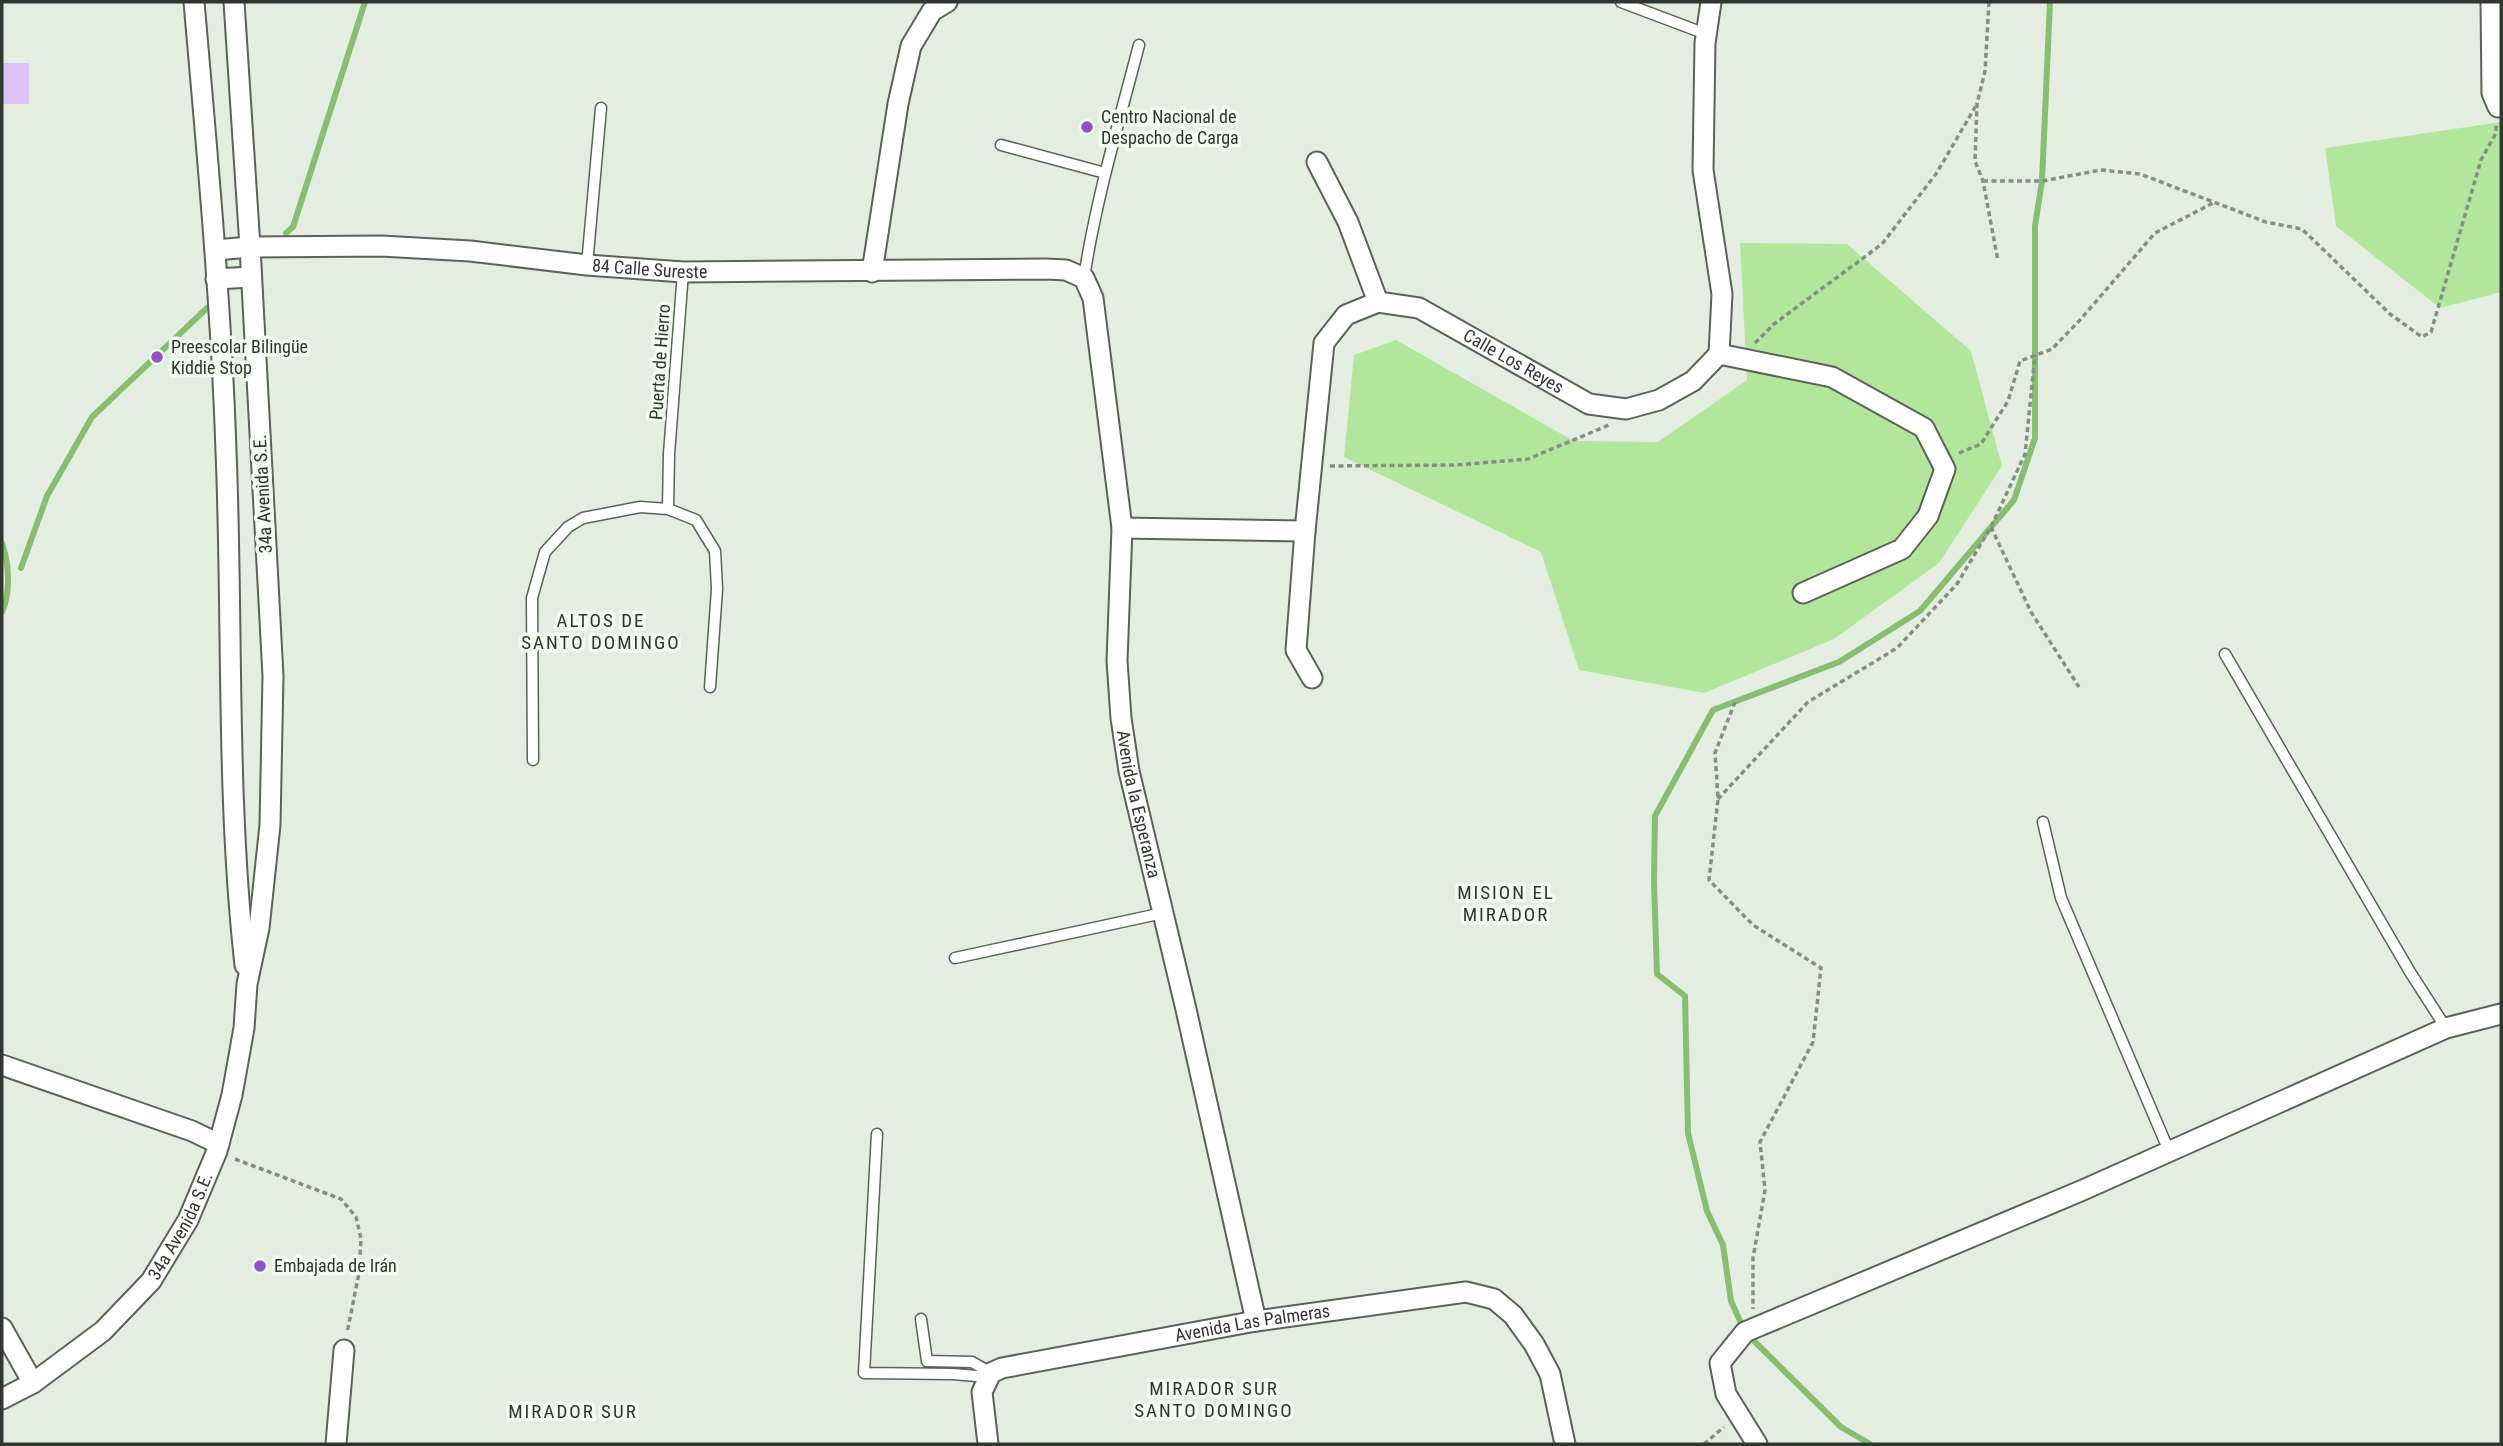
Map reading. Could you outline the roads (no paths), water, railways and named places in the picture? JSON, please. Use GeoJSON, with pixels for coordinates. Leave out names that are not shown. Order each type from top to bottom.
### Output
{"type":"FeatureCollection","features":[{"type":"Feature","properties":{"kind":"street","name":"34a Avenida S.E."},"geometry":{"type":"LineString","coordinates":[[194,2],[215,250],[226,451],[234,845],[247,984]]}},
{"type":"Feature","properties":{"kind":"street","name":"34a Avenida S.E."},"geometry":{"type":"LineString","coordinates":[[2,1399],[33,1383],[103,1331],[151,1281],[188,1220],[218,1147],[232,1095],[244,1028],[247,984],[259,928],[271,812],[273,676],[234,2]]}},
{"type":"Feature","properties":{"kind":"street"},"geometry":{"type":"LineString","coordinates":[[872,272],[898,104],[911,46],[932,11],[947,2]]}},
{"type":"Feature","properties":{"kind":"street"},"geometry":{"type":"LineString","coordinates":[[1711,2],[1706,34],[1703,170],[1722,294],[1719,354],[1832,377],[1924,428],[1945,469],[1928,516],[1902,550],[1803,593]]}},
{"type":"Feature","properties":{"kind":"street"},"geometry":{"type":"LineString","coordinates":[[2491,2],[2492,93],[2499,106]]}},
{"type":"Feature","properties":{"kind":"street"},"geometry":{"type":"LineString","coordinates":[[1312,678],[1296,650],[1324,343],[1346,315],[1378,302],[1348,222],[1317,162]]}},
{"type":"Feature","properties":{"kind":"street","name":"84 Calle Sureste"},"geometry":{"type":"LineString","coordinates":[[215,250],[250,247],[381,246],[470,251],[587,265],[683,272],[1046,269],[1066,271],[1084,278]]}},
{"type":"Feature","properties":{"kind":"street"},"geometry":{"type":"LineString","coordinates":[[216,279],[251,277]]}},
{"type":"Feature","properties":{"kind":"street","name":"Avenida la Esperanza"},"geometry":{"type":"LineString","coordinates":[[1084,278],[1093,298],[1122,528],[1117,661],[1121,718],[1129,771],[1256,1321]]}},
{"type":"Feature","properties":{"kind":"street","name":"Calle Los Reyes"},"geometry":{"type":"LineString","coordinates":[[1378,302],[1419,308],[1588,404],[1626,409],[1659,400],[1693,381],[1719,354]]}},
{"type":"Feature","properties":{"kind":"street"},"geometry":{"type":"LineString","coordinates":[[226,451],[260,450]]}},
{"type":"Feature","properties":{"kind":"street"},"geometry":{"type":"LineString","coordinates":[[1122,528],[1305,531]]}},
{"type":"Feature","properties":{"kind":"street"},"geometry":{"type":"LineString","coordinates":[[1757,1444],[1726,1394],[1720,1363],[1745,1332],[2169,1151],[2446,1028],[2501,1014]]}},
{"type":"Feature","properties":{"kind":"street"},"geometry":{"type":"LineString","coordinates":[[2,1065],[192,1131],[218,1147]]}},
{"type":"Feature","properties":{"kind":"street","name":"Avenida Las Palmeras"},"geometry":{"type":"LineString","coordinates":[[990,1375],[1002,1368],[1256,1321],[1466,1292],[1494,1298],[1513,1315],[1534,1344],[1550,1374],[1565,1444]]}},
{"type":"Feature","properties":{"kind":"street"},"geometry":{"type":"LineString","coordinates":[[2,1328],[33,1383]]}},
{"type":"Feature","properties":{"kind":"street"},"geometry":{"type":"LineString","coordinates":[[336,1444],[344,1350]]}},
{"type":"Feature","properties":{"kind":"street"},"geometry":{"type":"LineString","coordinates":[[988,1444],[982,1392],[990,1375]]}},
{"type":"Feature","properties":{"kind":"lane"},"geometry":{"type":"LineString","coordinates":[[1621,2],[1706,34]]}},
{"type":"Feature","properties":{"kind":"lane"},"geometry":{"type":"LineString","coordinates":[[1084,278],[1105,173],[1139,46]]}},
{"type":"Feature","properties":{"kind":"lane"},"geometry":{"type":"LineString","coordinates":[[587,265],[601,108]]}},
{"type":"Feature","properties":{"kind":"lane"},"geometry":{"type":"LineString","coordinates":[[1001,145],[1105,173]]}},
{"type":"Feature","properties":{"kind":"lane","name":"Puerta de Hierro"},"geometry":{"type":"LineString","coordinates":[[668,509],[669,454],[683,272]]}},
{"type":"Feature","properties":{"kind":"lane"},"geometry":{"type":"LineString","coordinates":[[533,760],[532,598],[545,552],[568,527],[583,519],[640,506],[668,509],[696,520],[715,551],[717,589],[710,687]]}},
{"type":"Feature","properties":{"kind":"lane"},"geometry":{"type":"LineString","coordinates":[[2225,654],[2410,972],[2446,1028]]}},
{"type":"Feature","properties":{"kind":"lane"},"geometry":{"type":"LineString","coordinates":[[2043,822],[2062,898],[2169,1151]]}},
{"type":"Feature","properties":{"kind":"lane"},"geometry":{"type":"LineString","coordinates":[[955,958],[1163,913]]}},
{"type":"Feature","properties":{"kind":"lane"},"geometry":{"type":"LineString","coordinates":[[877,1134],[864,1373],[990,1375]]}},
{"type":"Feature","properties":{"kind":"lane"},"geometry":{"type":"LineString","coordinates":[[921,1319],[927,1361],[972,1362],[990,1375]]}},
{"type":"Feature","properties":{"kind":"waterway"},"geometry":{"type":"LineString","coordinates":[[286,233],[293,227],[365,2]]}},
{"type":"Feature","properties":{"kind":"waterway"},"geometry":{"type":"LineString","coordinates":[[1870,1444],[1841,1427],[1745,1332],[1731,1301],[1723,1245],[1707,1211],[1688,1133],[1685,996],[1657,974],[1655,816],[1713,710],[1839,662],[1920,611],[2014,500],[2035,438],[2035,226],[2042,181],[2050,2]]}},
{"type":"Feature","properties":{"kind":"waterway"},"geometry":{"type":"LineString","coordinates":[[21,568],[47,496],[92,417],[207,308]]}},
{"type":"Feature","properties":{"kind":"waterway"},"geometry":{"type":"LineString","coordinates":[[2,543],[8,578],[7,596],[2,612]]}},
{"type":"Feature","properties":{"kind":"place","name":"Centro Nacional de Despacho de Carga"},"geometry":{"type":"Point","coordinates":[1087,127]}},
{"type":"Feature","properties":{"kind":"place","name":"Preescolar Bilingüe Kiddie Stop"},"geometry":{"type":"Point","coordinates":[157,357]}},
{"type":"Feature","properties":{"kind":"place","name":"Embajada de Irán"},"geometry":{"type":"Point","coordinates":[260,1266]}},
{"type":"Feature","properties":{"kind":"district","name":"ALTOS DE SANTO DOMINGO"},"geometry":{"type":"Point","coordinates":[601,631]}},
{"type":"Feature","properties":{"kind":"district","name":"MISION EL MIRADOR"},"geometry":{"type":"Point","coordinates":[1506,903]}},
{"type":"Feature","properties":{"kind":"district","name":"MIRADOR SUR SANTO DOMINGO"},"geometry":{"type":"Point","coordinates":[1214,1399]}},
{"type":"Feature","properties":{"kind":"district","name":"MIRADOR SUR"},"geometry":{"type":"Point","coordinates":[573,1411]}}]}
